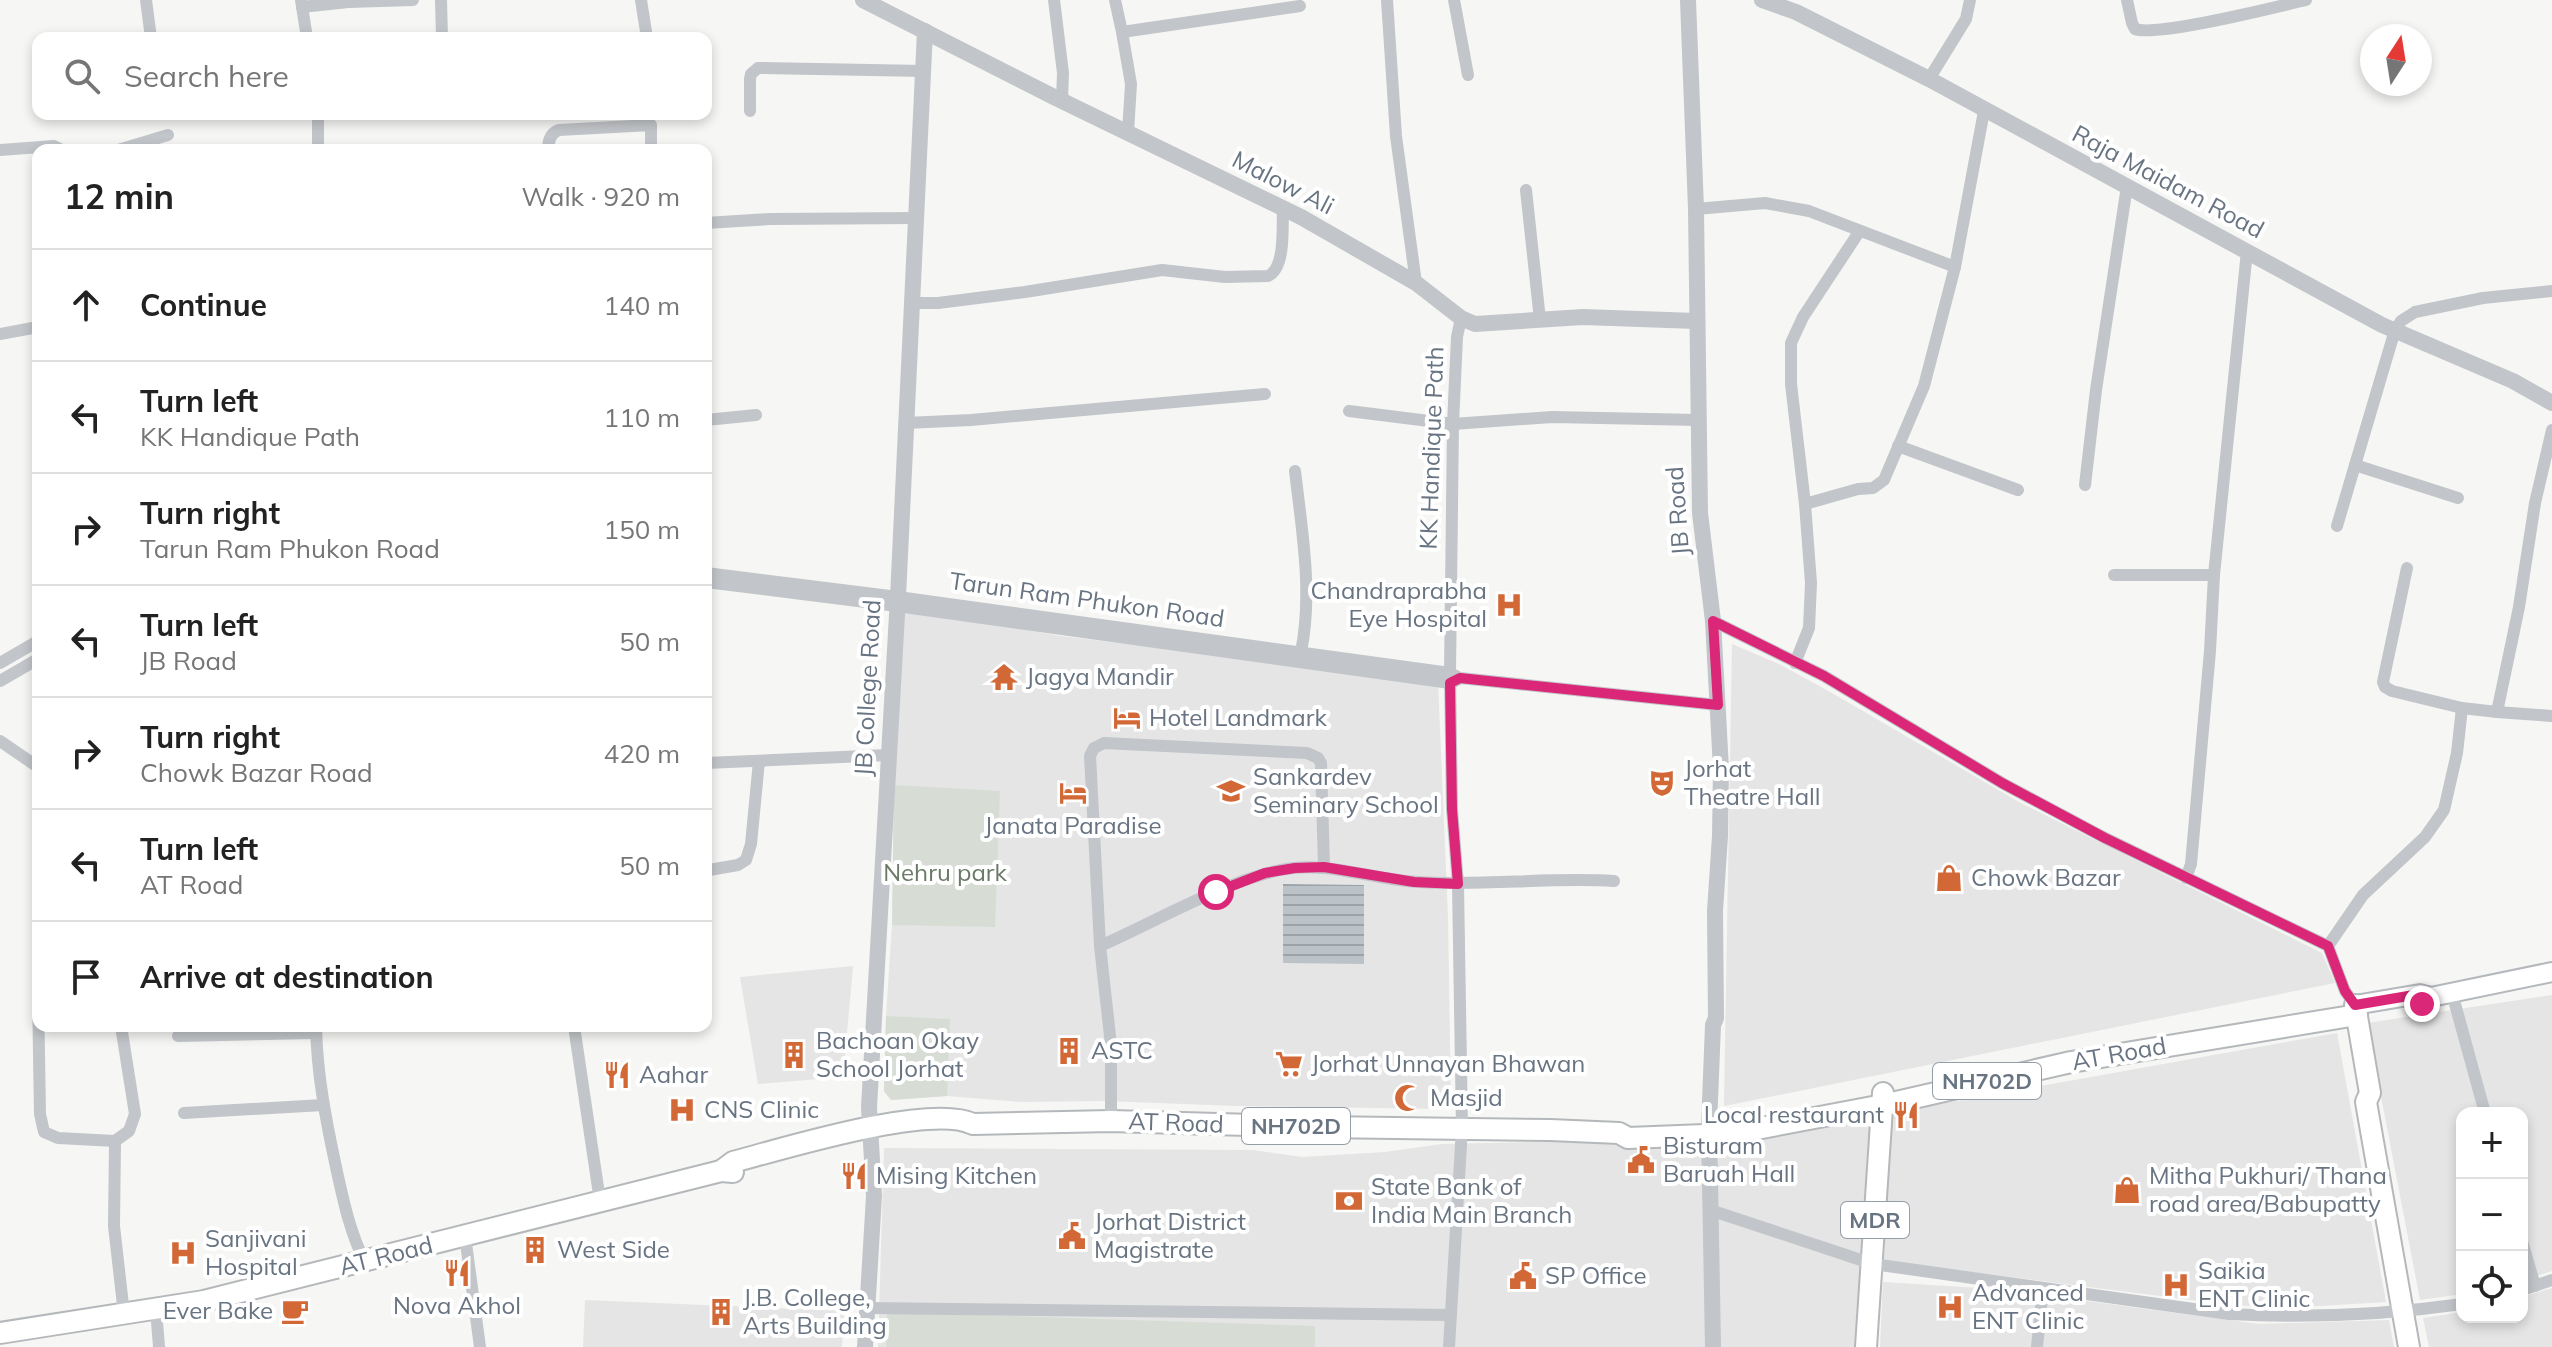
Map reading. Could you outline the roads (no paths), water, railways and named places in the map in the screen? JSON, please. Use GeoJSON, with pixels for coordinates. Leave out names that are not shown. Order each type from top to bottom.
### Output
{"type":"FeatureCollection","features":[{"type":"Feature","properties":{"kind":"main road","name":"AT Road"},"geometry":{"type":"LineString","coordinates":[[0,1333],[204,1301],[721,1171],[736,1173],[871,1132],[965,1131],[973,1124],[1111,1121],[1619,1133],[1628,1138],[1713,1131],[2349,1007],[2422,1004],[2431,997],[2552,972]]}},
{"type":"Feature","properties":{"kind":"main road"},"geometry":{"type":"LineString","coordinates":[[2349,1007],[2370,1093],[2366,1102],[2409,1347]]}},
{"type":"Feature","properties":{"kind":"main road","name":"MDR"},"geometry":{"type":"LineString","coordinates":[[1866,1347],[1883,1099]]}},
{"type":"Feature","properties":{"kind":"street"},"geometry":{"type":"LineString","coordinates":[[146,0],[150,32]]}},
{"type":"Feature","properties":{"kind":"street"},"geometry":{"type":"LineString","coordinates":[[306,32],[301,3],[413,0]]}},
{"type":"Feature","properties":{"kind":"street"},"geometry":{"type":"LineString","coordinates":[[441,0],[442,32]]}},
{"type":"Feature","properties":{"kind":"street"},"geometry":{"type":"LineString","coordinates":[[641,0],[646,32]]}},
{"type":"Feature","properties":{"kind":"street","name":"Malow Ali"},"geometry":{"type":"LineString","coordinates":[[863,0],[1283,208],[1416,283],[1461,318]]}},
{"type":"Feature","properties":{"kind":"street"},"geometry":{"type":"LineString","coordinates":[[1054,0],[1063,73],[1062,100]]}},
{"type":"Feature","properties":{"kind":"street"},"geometry":{"type":"LineString","coordinates":[[1115,0],[1131,84],[1128,132]]}},
{"type":"Feature","properties":{"kind":"street"},"geometry":{"type":"LineString","coordinates":[[1387,0],[1396,136],[1416,283]]}},
{"type":"Feature","properties":{"kind":"street"},"geometry":{"type":"LineString","coordinates":[[1454,0],[1468,75]]}},
{"type":"Feature","properties":{"kind":"street","name":"JB Road"},"geometry":{"type":"LineString","coordinates":[[1688,0],[1696,209],[1700,513],[1713,621],[1722,801],[1715,911],[1714,1212]]}},
{"type":"Feature","properties":{"kind":"street","name":"Raja Maidam Road"},"geometry":{"type":"LineString","coordinates":[[1762,0],[1796,12],[1929,79],[2395,330],[2513,381],[2552,403]]}},
{"type":"Feature","properties":{"kind":"street"},"geometry":{"type":"LineString","coordinates":[[1929,79],[1966,19],[1970,0]]}},
{"type":"Feature","properties":{"kind":"street"},"geometry":{"type":"LineString","coordinates":[[2127,0],[2135,29],[2147,31],[2306,0]]}},
{"type":"Feature","properties":{"kind":"street"},"geometry":{"type":"LineString","coordinates":[[1122,32],[1300,6]]}},
{"type":"Feature","properties":{"kind":"street","name":"JB College Road"},"geometry":{"type":"LineString","coordinates":[[865,1347],[874,1196],[869,1107],[925,31]]}},
{"type":"Feature","properties":{"kind":"street"},"geometry":{"type":"LineString","coordinates":[[750,111],[750,79],[758,68],[924,71]]}},
{"type":"Feature","properties":{"kind":"street"},"geometry":{"type":"LineString","coordinates":[[1805,504],[1879,485],[1884,480],[1924,386],[1955,267],[1984,111]]}},
{"type":"Feature","properties":{"kind":"street"},"geometry":{"type":"LineString","coordinates":[[318,120],[318,144]]}},
{"type":"Feature","properties":{"kind":"street"},"geometry":{"type":"LineString","coordinates":[[549,144],[553,132],[559,130],[650,120],[651,144]]}},
{"type":"Feature","properties":{"kind":"street"},"geometry":{"type":"LineString","coordinates":[[138,144],[168,135]]}},
{"type":"Feature","properties":{"kind":"street"},"geometry":{"type":"LineString","coordinates":[[0,150],[32,148]]}},
{"type":"Feature","properties":{"kind":"street"},"geometry":{"type":"LineString","coordinates":[[2085,485],[2127,186]]}},
{"type":"Feature","properties":{"kind":"street"},"geometry":{"type":"LineString","coordinates":[[1526,190],[1540,320]]}},
{"type":"Feature","properties":{"kind":"street"},"geometry":{"type":"LineString","coordinates":[[1696,209],[1765,203],[1785,205],[1809,211],[1955,267]]}},
{"type":"Feature","properties":{"kind":"street"},"geometry":{"type":"LineString","coordinates":[[911,303],[938,303],[1025,292],[1162,270],[1225,277],[1268,276],[1280,263],[1283,208]]}},
{"type":"Feature","properties":{"kind":"street"},"geometry":{"type":"LineString","coordinates":[[712,223],[915,218]]}},
{"type":"Feature","properties":{"kind":"street"},"geometry":{"type":"LineString","coordinates":[[1795,663],[1809,628],[1811,583],[1791,384],[1791,343],[1803,317],[1859,232]]}},
{"type":"Feature","properties":{"kind":"street"},"geometry":{"type":"LineString","coordinates":[[2186,878],[2191,864],[2201,765],[2214,575],[2247,251]]}},
{"type":"Feature","properties":{"kind":"street"},"geometry":{"type":"LineString","coordinates":[[2337,526],[2395,330],[2401,321],[2415,312],[2483,298],[2552,291]]}},
{"type":"Feature","properties":{"kind":"street"},"geometry":{"type":"LineString","coordinates":[[1461,318],[1475,324],[1583,317],[1696,321]]}},
{"type":"Feature","properties":{"kind":"street","name":"KK Handique Path"},"geometry":{"type":"LineString","coordinates":[[1449,1347],[1462,1128],[1458,884],[1452,809],[1453,424],[1457,337],[1461,318]]}},
{"type":"Feature","properties":{"kind":"street"},"geometry":{"type":"LineString","coordinates":[[0,334],[32,328]]}},
{"type":"Feature","properties":{"kind":"street"},"geometry":{"type":"LineString","coordinates":[[906,423],[1265,394]]}},
{"type":"Feature","properties":{"kind":"street"},"geometry":{"type":"LineString","coordinates":[[1349,411],[1453,424],[1552,417],[1698,420]]}},
{"type":"Feature","properties":{"kind":"street"},"geometry":{"type":"LineString","coordinates":[[712,419],[756,415]]}},
{"type":"Feature","properties":{"kind":"street"},"geometry":{"type":"LineString","coordinates":[[2497,712],[2519,607],[2535,503],[2552,430]]}},
{"type":"Feature","properties":{"kind":"street"},"geometry":{"type":"LineString","coordinates":[[1898,446],[2018,490]]}},
{"type":"Feature","properties":{"kind":"street"},"geometry":{"type":"LineString","coordinates":[[2355,465],[2458,498]]}},
{"type":"Feature","properties":{"kind":"street"},"geometry":{"type":"LineString","coordinates":[[1295,471],[1305,557],[1306,630],[1301,652]]}},
{"type":"Feature","properties":{"kind":"street"},"geometry":{"type":"LineString","coordinates":[[2407,568],[2383,682],[2385,687],[2462,708],[2552,716]]}},
{"type":"Feature","properties":{"kind":"street","name":"Tarun Ram Phukon Road"},"geometry":{"type":"LineString","coordinates":[[712,574],[1453,678],[1718,705]]}},
{"type":"Feature","properties":{"kind":"street"},"geometry":{"type":"LineString","coordinates":[[2114,575],[2214,575]]}},
{"type":"Feature","properties":{"kind":"street","name":"Tarun Ram Phukon Road"},"geometry":{"type":"LineString","coordinates":[[712,583],[897,601],[1301,652],[1453,678]]}},
{"type":"Feature","properties":{"kind":"street"},"geometry":{"type":"LineString","coordinates":[[1713,621],[1824,676],[2002,783],[2105,838],[2328,946],[2349,1007]]}},
{"type":"Feature","properties":{"kind":"street"},"geometry":{"type":"LineString","coordinates":[[0,663],[32,644]]}},
{"type":"Feature","properties":{"kind":"street"},"geometry":{"type":"LineString","coordinates":[[0,681],[32,662]]}},
{"type":"Feature","properties":{"kind":"street"},"geometry":{"type":"LineString","coordinates":[[2328,946],[2363,895],[2425,837],[2444,810],[2457,753],[2462,708]]}},
{"type":"Feature","properties":{"kind":"street"},"geometry":{"type":"LineString","coordinates":[[0,741],[32,763]]}},
{"type":"Feature","properties":{"kind":"street"},"geometry":{"type":"LineString","coordinates":[[1111,1121],[1111,1045],[1100,946],[1090,756],[1094,748],[1104,743],[1307,753],[1314,756],[1321,763],[1324,867]]}},
{"type":"Feature","properties":{"kind":"street"},"geometry":{"type":"LineString","coordinates":[[712,763],[888,755]]}},
{"type":"Feature","properties":{"kind":"street"},"geometry":{"type":"LineString","coordinates":[[712,869],[738,865],[746,860],[751,844],[759,761]]}},
{"type":"Feature","properties":{"kind":"street"},"geometry":{"type":"LineString","coordinates":[[1100,946],[1216,892],[1283,869],[1324,867],[1414,882],[1458,884],[1614,881]]}},
{"type":"Feature","properties":{"kind":"street"},"geometry":{"type":"LineString","coordinates":[[2452,993],[2483,1107]]}},
{"type":"Feature","properties":{"kind":"street"},"geometry":{"type":"LineString","coordinates":[[39,1032],[40,1114],[44,1132],[58,1138],[115,1141],[129,1131],[135,1114],[122,1032]]}},
{"type":"Feature","properties":{"kind":"street"},"geometry":{"type":"LineString","coordinates":[[178,1036],[270,1032]]}},
{"type":"Feature","properties":{"kind":"street"},"geometry":{"type":"LineString","coordinates":[[316,1032],[323,1105],[355,1243],[365,1262]]}},
{"type":"Feature","properties":{"kind":"street"},"geometry":{"type":"LineString","coordinates":[[575,1032],[600,1201]]}},
{"type":"Feature","properties":{"kind":"street"},"geometry":{"type":"LineString","coordinates":[[184,1113],[323,1105]]}},
{"type":"Feature","properties":{"kind":"street"},"geometry":{"type":"LineString","coordinates":[[115,1141],[114,1226],[124,1314]]}},
{"type":"Feature","properties":{"kind":"street"},"geometry":{"type":"LineString","coordinates":[[1714,1212],[1873,1264],[2229,1314],[2283,1317],[2403,1311],[2456,1305]]}},
{"type":"Feature","properties":{"kind":"street"},"geometry":{"type":"LineString","coordinates":[[1713,1347],[1714,1212]]}},
{"type":"Feature","properties":{"kind":"street"},"geometry":{"type":"LineString","coordinates":[[1714,1212],[1720,1347]]}},
{"type":"Feature","properties":{"kind":"street"},"geometry":{"type":"LineString","coordinates":[[465,1236],[480,1347]]}},
{"type":"Feature","properties":{"kind":"street"},"geometry":{"type":"LineString","coordinates":[[2528,1288],[2552,1280]]}},
{"type":"Feature","properties":{"kind":"street"},"geometry":{"type":"LineString","coordinates":[[2037,1347],[2043,1288]]}},
{"type":"Feature","properties":{"kind":"street"},"geometry":{"type":"LineString","coordinates":[[867,1308],[1450,1315]]}},
{"type":"Feature","properties":{"kind":"street"},"geometry":{"type":"LineString","coordinates":[[156,1309],[159,1347]]}},
{"type":"Feature","properties":{"kind":"street"},"geometry":{"type":"LineString","coordinates":[[0,1340],[1,1347]]}},
{"type":"Feature","properties":{"kind":"place","name":"Chandraprabha Eye Hospital"},"geometry":{"type":"Point","coordinates":[1509,605]}},
{"type":"Feature","properties":{"kind":"place","name":"Jagya Mandir"},"geometry":{"type":"Point","coordinates":[1004,677]}},
{"type":"Feature","properties":{"kind":"place","name":"Hotel Landmark"},"geometry":{"type":"Point","coordinates":[1127,718]}},
{"type":"Feature","properties":{"kind":"place","name":"Jorhat Theatre Hall"},"geometry":{"type":"Point","coordinates":[1662,783]}},
{"type":"Feature","properties":{"kind":"place","name":"Sankardev Seminary School"},"geometry":{"type":"Point","coordinates":[1231,791]}},
{"type":"Feature","properties":{"kind":"place","name":"Janata Paradise"},"geometry":{"type":"Point","coordinates":[1073,793]}},
{"type":"Feature","properties":{"kind":"place","name":"Chowk Bazar"},"geometry":{"type":"Point","coordinates":[1949,878]}},
{"type":"Feature","properties":{"kind":"place","name":"ASTC"},"geometry":{"type":"Point","coordinates":[1069,1051]}},
{"type":"Feature","properties":{"kind":"place","name":"Bachoan Okay School Jorhat"},"geometry":{"type":"Point","coordinates":[794,1055]}},
{"type":"Feature","properties":{"kind":"place","name":"Jorhat Unnayan Bhawan"},"geometry":{"type":"Point","coordinates":[1289,1064]}},
{"type":"Feature","properties":{"kind":"place","name":"Aahar"},"geometry":{"type":"Point","coordinates":[617,1075]}},
{"type":"Feature","properties":{"kind":"place","name":"Masjid"},"geometry":{"type":"Point","coordinates":[1408,1098]}},
{"type":"Feature","properties":{"kind":"place","name":"CNS Clinic"},"geometry":{"type":"Point","coordinates":[682,1110]}},
{"type":"Feature","properties":{"kind":"place","name":"Local restaurant"},"geometry":{"type":"Point","coordinates":[1906,1115]}},
{"type":"Feature","properties":{"kind":"place","name":"Bisturam Baruah Hall"},"geometry":{"type":"Point","coordinates":[1641,1160]}},
{"type":"Feature","properties":{"kind":"place","name":"Mising Kitchen"},"geometry":{"type":"Point","coordinates":[854,1176]}},
{"type":"Feature","properties":{"kind":"place","name":"Mitha Pukhuri/ Thana road area/Babupatty"},"geometry":{"type":"Point","coordinates":[2127,1190]}},
{"type":"Feature","properties":{"kind":"place","name":"State Bank of India Main Branch"},"geometry":{"type":"Point","coordinates":[1349,1201]}},
{"type":"Feature","properties":{"kind":"place","name":"Jorhat District Magistrate"},"geometry":{"type":"Point","coordinates":[1072,1236]}},
{"type":"Feature","properties":{"kind":"place","name":"West Side"},"geometry":{"type":"Point","coordinates":[535,1250]}},
{"type":"Feature","properties":{"kind":"place","name":"Sanjivani Hospital"},"geometry":{"type":"Point","coordinates":[183,1253]}},
{"type":"Feature","properties":{"kind":"place","name":"Nova Akhol"},"geometry":{"type":"Point","coordinates":[457,1273]}},
{"type":"Feature","properties":{"kind":"place","name":"SP Office"},"geometry":{"type":"Point","coordinates":[1523,1276]}},
{"type":"Feature","properties":{"kind":"place","name":"Saikia ENT Clinic"},"geometry":{"type":"Point","coordinates":[2176,1285]}},
{"type":"Feature","properties":{"kind":"place","name":"Advanced ENT Clinic"},"geometry":{"type":"Point","coordinates":[1950,1307]}},
{"type":"Feature","properties":{"kind":"place","name":"Ever Bake"},"geometry":{"type":"Point","coordinates":[295,1311]}},
{"type":"Feature","properties":{"kind":"place","name":"J.B. College, Arts Building"},"geometry":{"type":"Point","coordinates":[721,1312]}},
{"type":"Feature","properties":{"kind":"park label","name":"Nehru park"},"geometry":{"type":"Point","coordinates":[945,873]}}]}
